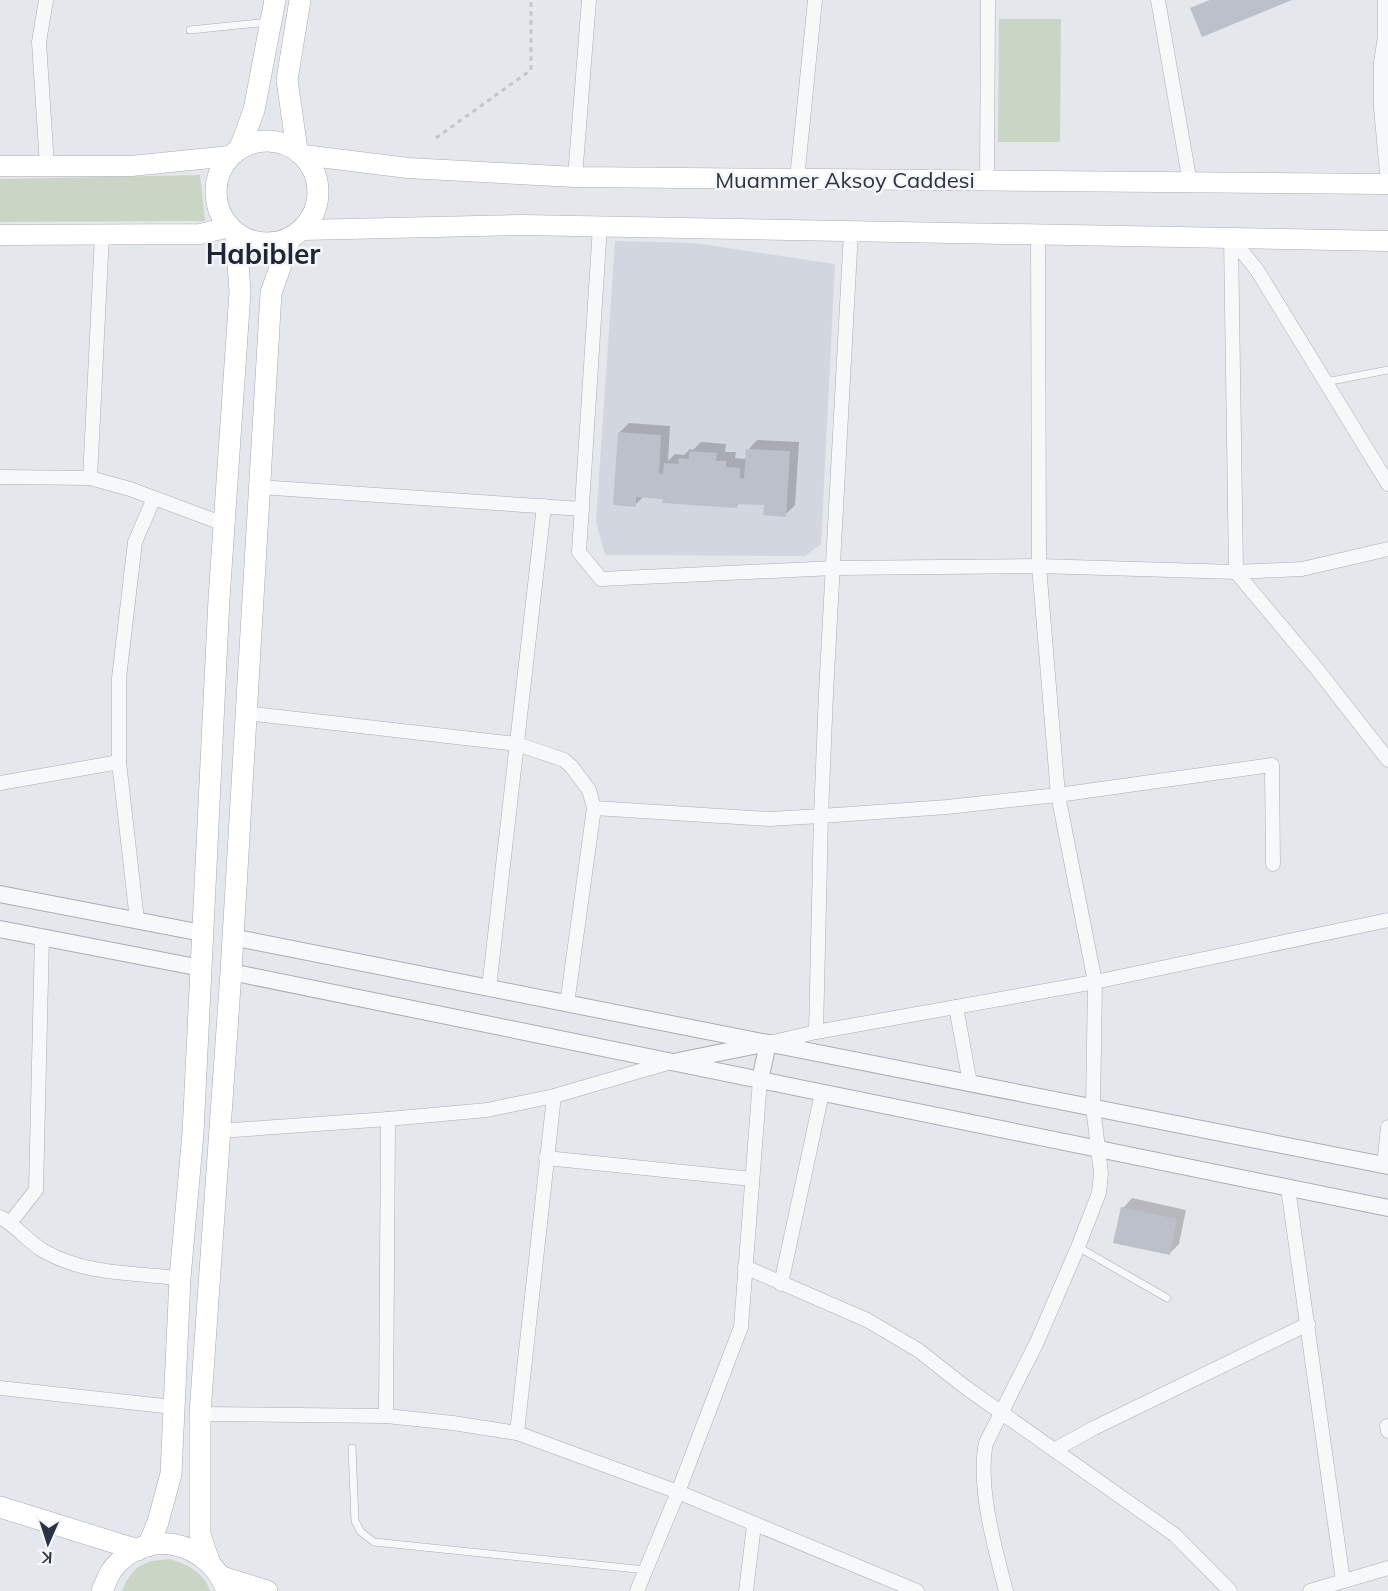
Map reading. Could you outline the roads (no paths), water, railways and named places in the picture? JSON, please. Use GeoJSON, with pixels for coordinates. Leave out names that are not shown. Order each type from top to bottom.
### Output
{"type":"FeatureCollection","features":[{"type":"Feature","properties":{"kind":"main road"},"geometry":{"type":"LineString","coordinates":[[0,166],[131,166],[235,152],[254,143],[269,141],[283,143],[308,160],[319,189],[312,218],[296,234],[276,243],[248,240],[233,230],[221,214],[217,202],[218,177],[235,152],[254,110],[275,0]]}},
{"type":"Feature","properties":{"kind":"main road"},"geometry":{"type":"LineString","coordinates":[[300,0],[287,80],[300,153]]}},
{"type":"Feature","properties":{"kind":"main road","name":"Muammer Aksoy Caddesi"},"geometry":{"type":"LineString","coordinates":[[300,153],[408,168],[575,177],[1388,184]]}},
{"type":"Feature","properties":{"kind":"main road"},"geometry":{"type":"LineString","coordinates":[[296,234],[523,225],[1388,241]]}},
{"type":"Feature","properties":{"kind":"main road"},"geometry":{"type":"LineString","coordinates":[[0,235],[200,234],[233,230]]}},
{"type":"Feature","properties":{"kind":"main road"},"geometry":{"type":"LineString","coordinates":[[143,1548],[158,1522],[171,1474],[180,1278],[193,1133],[201,933],[224,524],[240,292],[233,230]]}},
{"type":"Feature","properties":{"kind":"main road"},"geometry":{"type":"LineString","coordinates":[[220,1576],[200,1535],[200,1414],[231,972],[271,293],[296,234]]}},
{"type":"Feature","properties":{"kind":"main road"},"geometry":{"type":"LineString","coordinates":[[0,1507],[143,1548]]}},
{"type":"Feature","properties":{"kind":"main road"},"geometry":{"type":"LineString","coordinates":[[102,1591],[112,1570],[128,1555],[143,1548],[170,1544],[192,1549],[220,1576],[267,1591]]}},
{"type":"Feature","properties":{"kind":"street"},"geometry":{"type":"LineString","coordinates":[[46,0],[39,42],[47,166]]}},
{"type":"Feature","properties":{"kind":"street"},"geometry":{"type":"LineString","coordinates":[[575,177],[589,0]]}},
{"type":"Feature","properties":{"kind":"street"},"geometry":{"type":"LineString","coordinates":[[797,179],[815,0]]}},
{"type":"Feature","properties":{"kind":"street"},"geometry":{"type":"LineString","coordinates":[[987,181],[988,0]]}},
{"type":"Feature","properties":{"kind":"street"},"geometry":{"type":"LineString","coordinates":[[1158,0],[1191,183]]}},
{"type":"Feature","properties":{"kind":"street"},"geometry":{"type":"LineString","coordinates":[[1385,0],[1381,108],[1388,184]]}},
{"type":"Feature","properties":{"kind":"street"},"geometry":{"type":"LineString","coordinates":[[600,226],[579,552],[601,579],[834,568],[1039,567],[1236,572],[1302,569],[1388,549]]}},
{"type":"Feature","properties":{"kind":"street"},"geometry":{"type":"LineString","coordinates":[[816,1032],[821,816],[851,231]]}},
{"type":"Feature","properties":{"kind":"street"},"geometry":{"type":"LineString","coordinates":[[1006,1591],[992,1538],[982,1460],[986,1443],[1037,1342],[1078,1247],[1099,1193],[1101,1173],[1093,1107],[1095,982],[1058,795],[1039,567],[1038,234]]}},
{"type":"Feature","properties":{"kind":"street"},"geometry":{"type":"LineString","coordinates":[[90,478],[102,235]]}},
{"type":"Feature","properties":{"kind":"street"},"geometry":{"type":"LineString","coordinates":[[1231,238],[1257,270],[1388,483]]}},
{"type":"Feature","properties":{"kind":"street"},"geometry":{"type":"LineString","coordinates":[[1231,238],[1236,572],[1317,669],[1388,760]]}},
{"type":"Feature","properties":{"kind":"street"},"geometry":{"type":"LineString","coordinates":[[0,477],[90,478],[154,498],[224,524]]}},
{"type":"Feature","properties":{"kind":"street"},"geometry":{"type":"LineString","coordinates":[[259,487],[582,509]]}},
{"type":"Feature","properties":{"kind":"street"},"geometry":{"type":"LineString","coordinates":[[137,920],[119,762],[119,678],[135,542],[154,498]]}},
{"type":"Feature","properties":{"kind":"street"},"geometry":{"type":"LineString","coordinates":[[489,988],[544,506]]}},
{"type":"Feature","properties":{"kind":"street"},"geometry":{"type":"LineString","coordinates":[[245,713],[517,744],[564,760],[571,765],[589,790],[594,808],[567,1004]]}},
{"type":"Feature","properties":{"kind":"street"},"geometry":{"type":"LineString","coordinates":[[0,783],[119,762]]}},
{"type":"Feature","properties":{"kind":"street"},"geometry":{"type":"LineString","coordinates":[[594,808],[769,819],[821,816],[947,807],[1058,795],[1272,765],[1273,864]]}},
{"type":"Feature","properties":{"kind":"street"},"geometry":{"type":"LineString","coordinates":[[0,894],[201,933]]}},
{"type":"Feature","properties":{"kind":"street"},"geometry":{"type":"LineString","coordinates":[[219,1131],[487,1110],[554,1096],[671,1062],[816,1032],[1095,982],[1388,920]]}},
{"type":"Feature","properties":{"kind":"street"},"geometry":{"type":"LineString","coordinates":[[0,929],[201,968]]}},
{"type":"Feature","properties":{"kind":"street"},"geometry":{"type":"LineString","coordinates":[[42,937],[36,1190],[5,1220],[43,1251],[84,1268],[180,1278]]}},
{"type":"Feature","properties":{"kind":"street"},"geometry":{"type":"LineString","coordinates":[[232,938],[1386,1165],[1388,1127]]}},
{"type":"Feature","properties":{"kind":"street"},"geometry":{"type":"LineString","coordinates":[[231,972],[1388,1208]]}},
{"type":"Feature","properties":{"kind":"street"},"geometry":{"type":"LineString","coordinates":[[957,1007],[969,1083]]}},
{"type":"Feature","properties":{"kind":"street"},"geometry":{"type":"LineString","coordinates":[[637,1591],[678,1492],[741,1326],[760,1080],[768,1043]]}},
{"type":"Feature","properties":{"kind":"street"},"geometry":{"type":"LineString","coordinates":[[781,1284],[822,1093]]}},
{"type":"Feature","properties":{"kind":"street"},"geometry":{"type":"LineString","coordinates":[[517,1433],[554,1096]]}},
{"type":"Feature","properties":{"kind":"street"},"geometry":{"type":"LineString","coordinates":[[386,1416],[388,1119]]}},
{"type":"Feature","properties":{"kind":"street"},"geometry":{"type":"LineString","coordinates":[[546,1158],[752,1179]]}},
{"type":"Feature","properties":{"kind":"street"},"geometry":{"type":"LineString","coordinates":[[1288,1188],[1342,1581]]}},
{"type":"Feature","properties":{"kind":"street"},"geometry":{"type":"LineString","coordinates":[[745,1267],[867,1320],[918,1350],[1001,1412],[1175,1535],[1230,1591]]}},
{"type":"Feature","properties":{"kind":"street"},"geometry":{"type":"LineString","coordinates":[[1054,1450],[1094,1428],[1308,1324]]}},
{"type":"Feature","properties":{"kind":"street"},"geometry":{"type":"LineString","coordinates":[[0,1388],[173,1407]]}},
{"type":"Feature","properties":{"kind":"street"},"geometry":{"type":"LineString","coordinates":[[200,1414],[386,1416],[517,1433],[678,1492],[901,1588],[917,1591]]}},
{"type":"Feature","properties":{"kind":"street"},"geometry":{"type":"LineString","coordinates":[[746,1591],[754,1525]]}},
{"type":"Feature","properties":{"kind":"street"},"geometry":{"type":"LineString","coordinates":[[1310,1591],[1388,1568]]}},
{"type":"Feature","properties":{"kind":"lane"},"geometry":{"type":"LineString","coordinates":[[190,30],[270,21]]}},
{"type":"Feature","properties":{"kind":"lane"},"geometry":{"type":"LineString","coordinates":[[1326,382],[1388,370]]}},
{"type":"Feature","properties":{"kind":"lane"},"geometry":{"type":"LineString","coordinates":[[1078,1247],[1167,1298]]}},
{"type":"Feature","properties":{"kind":"lane"},"geometry":{"type":"LineString","coordinates":[[352,1448],[355,1521],[361,1532],[374,1542],[646,1570]]}},
{"type":"Feature","properties":{"kind":"district","name":"Habibler"},"geometry":{"type":"Point","coordinates":[263,254]}}]}
